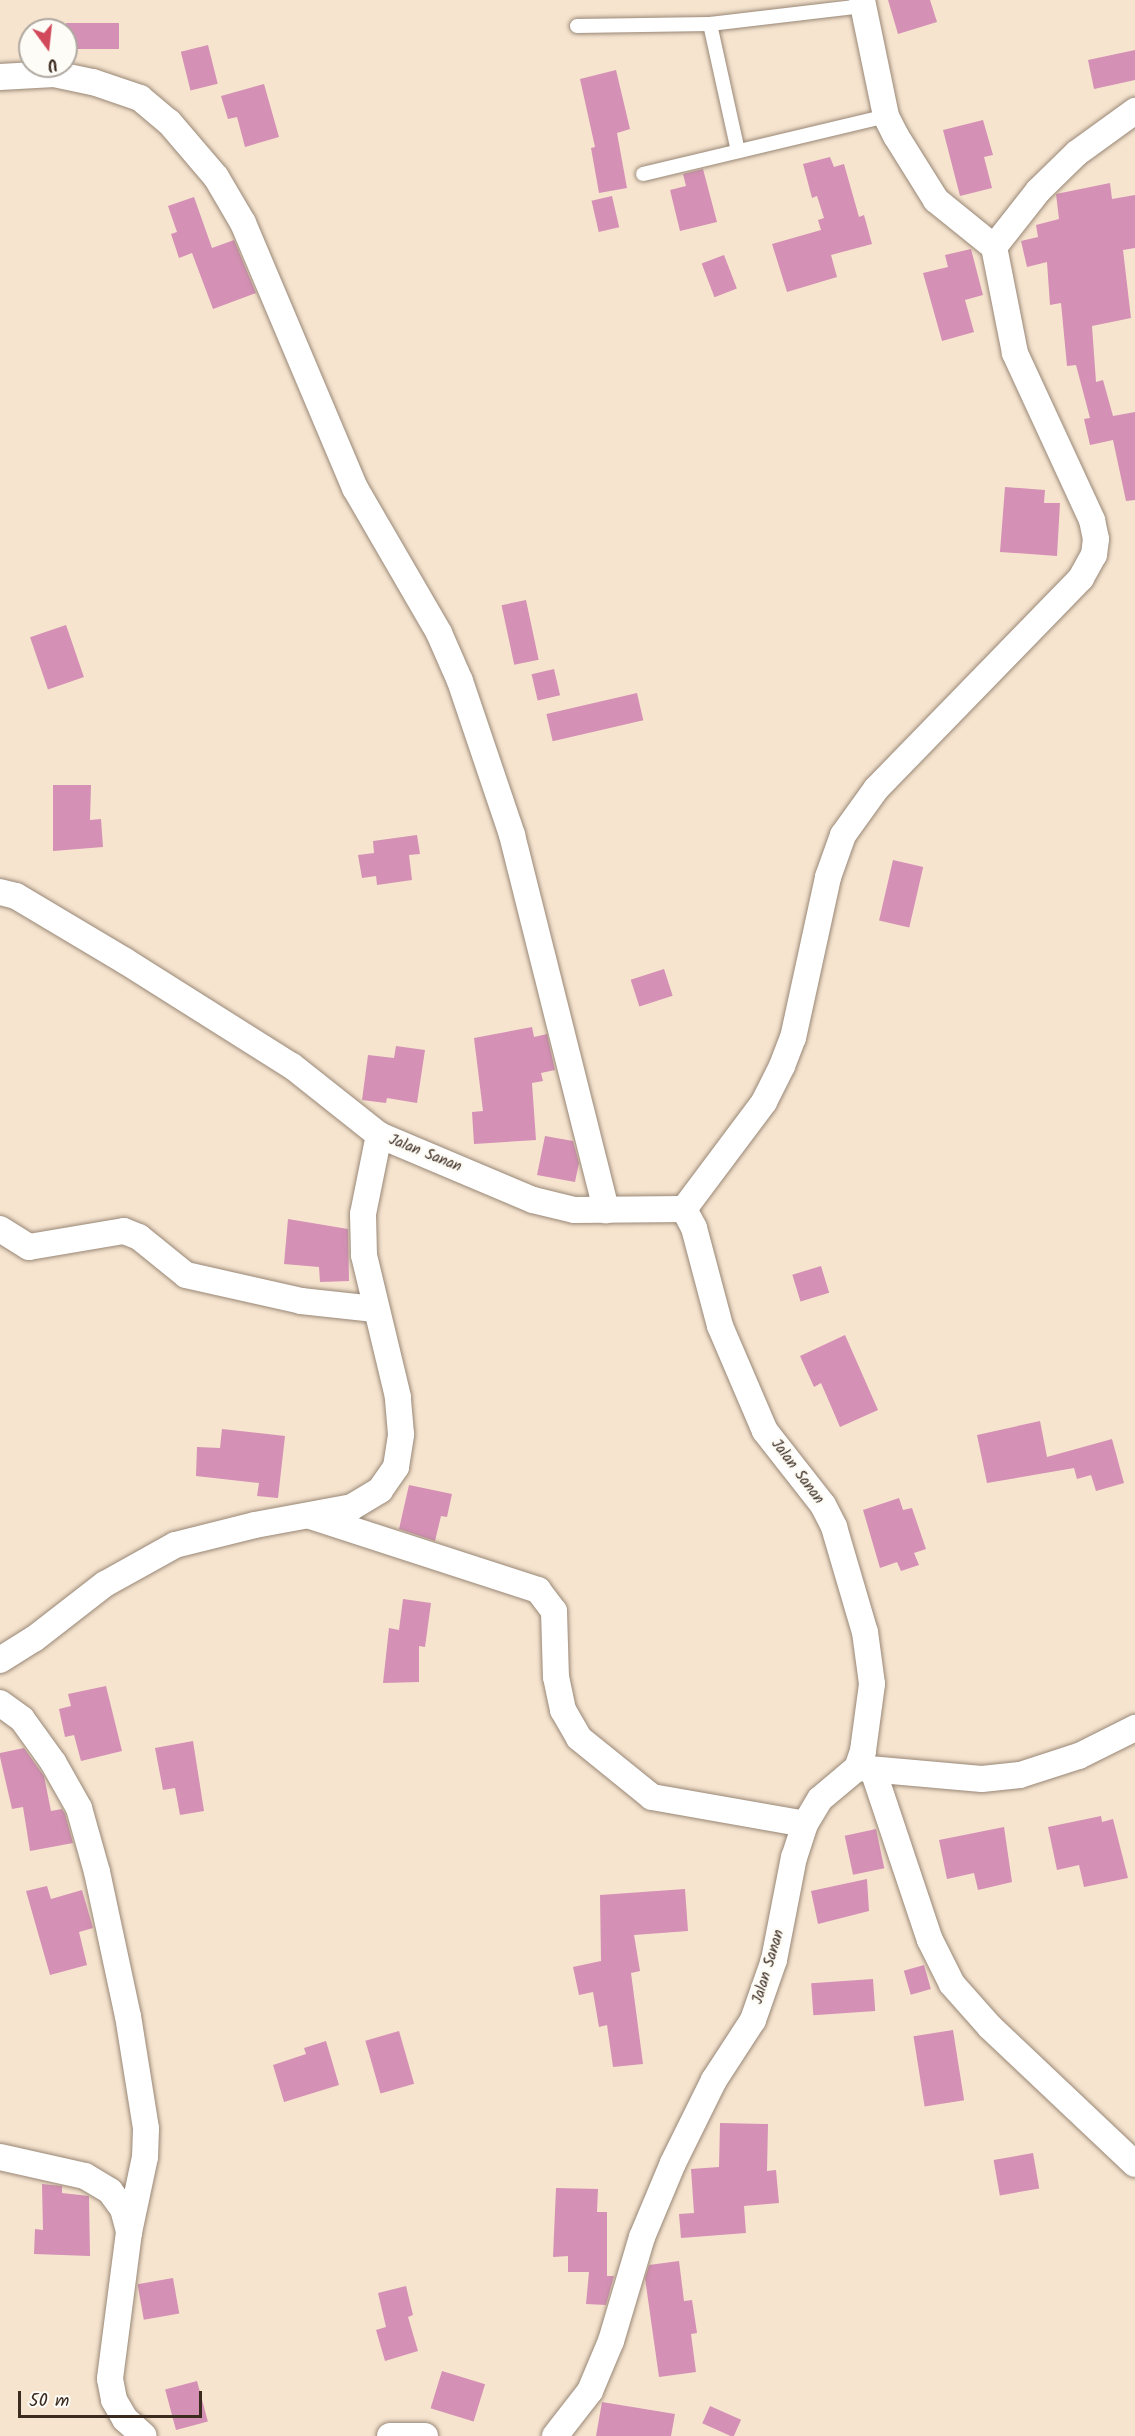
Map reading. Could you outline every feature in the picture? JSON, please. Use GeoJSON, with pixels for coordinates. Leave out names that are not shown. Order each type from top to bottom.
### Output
{"type":"FeatureCollection","features":[{"type":"Feature","properties":{"kind":"street"},"geometry":{"type":"LineString","coordinates":[[684,1209],[764,1102],[782,1066],[793,1038],[828,877],[843,835],[876,789],[1081,578],[1094,555],[1096,539],[1092,520],[1015,353],[994,247],[936,200],[886,116],[863,3]]}},
{"type":"Feature","properties":{"kind":"street"},"geometry":{"type":"LineString","coordinates":[[0,77],[54,74],[93,82],[140,98],[169,122],[216,177],[243,223],[356,488],[439,633],[460,681],[512,835],[606,1210]]}},
{"type":"Feature","properties":{"kind":"street"},"geometry":{"type":"LineString","coordinates":[[994,247],[1038,191],[1070,161],[1135,111]]}},
{"type":"Feature","properties":{"kind":"street","name":"Jalan Sanan"},"geometry":{"type":"LineString","coordinates":[[0,892],[16,896],[125,961],[292,1066],[379,1135],[533,1200],[574,1210],[684,1209],[694,1228],[720,1326],[765,1431],[823,1505],[849,1572],[865,1632],[872,1684],[865,1769],[820,1799],[805,1824],[794,1857],[774,1960],[757,2009],[714,2080],[673,2163],[642,2237],[611,2341],[590,2391],[555,2436]]}},
{"type":"Feature","properties":{"kind":"street"},"geometry":{"type":"LineString","coordinates":[[0,1660],[34,1639],[105,1584],[175,1545],[255,1525],[312,1517],[352,1507],[380,1490],[400,1454],[398,1396],[375,1309],[364,1255],[363,1214],[379,1135]]}},
{"type":"Feature","properties":{"kind":"street"},"geometry":{"type":"LineString","coordinates":[[0,1229],[29,1246],[124,1231],[139,1237],[186,1275],[301,1301],[375,1309]]}},
{"type":"Feature","properties":{"kind":"street"},"geometry":{"type":"LineString","coordinates":[[312,1517],[538,1590],[554,1611],[556,1677],[563,1710],[579,1738],[652,1797],[805,1824]]}},
{"type":"Feature","properties":{"kind":"street"},"geometry":{"type":"LineString","coordinates":[[0,1703],[22,1719],[53,1762],[79,1808],[97,1872],[128,2016],[146,2129],[145,2157],[129,2232],[110,2379],[114,2400],[125,2419],[144,2436]]}},
{"type":"Feature","properties":{"kind":"street"},"geometry":{"type":"LineString","coordinates":[[1135,1728],[1079,1756],[1020,1775],[982,1779],[865,1769],[930,1940],[952,1984],[990,2027],[1135,2164]]}},
{"type":"Feature","properties":{"kind":"street"},"geometry":{"type":"LineString","coordinates":[[0,2157],[85,2176],[110,2191],[123,2210],[129,2232]]}},
{"type":"Feature","properties":{"kind":"street"},"geometry":{"type":"LineString","coordinates":[[390,2436],[424,2436]]}},
{"type":"Feature","properties":{"kind":"lane"},"geometry":{"type":"LineString","coordinates":[[577,26],[710,24],[863,3]]}},
{"type":"Feature","properties":{"kind":"lane"},"geometry":{"type":"LineString","coordinates":[[710,24],[738,151]]}},
{"type":"Feature","properties":{"kind":"lane"},"geometry":{"type":"LineString","coordinates":[[643,174],[886,116]]}},
{"type":"Feature","properties":{"kind":"building"},"geometry":{"type":"Polygon","coordinates":[[[888,0],[930,0],[937,22],[898,34],[888,0]]]}},
{"type":"Feature","properties":{"kind":"building"},"geometry":{"type":"Polygon","coordinates":[[[78,23],[119,23],[119,49],[78,49],[78,23]]]}},
{"type":"Feature","properties":{"kind":"building"},"geometry":{"type":"Polygon","coordinates":[[[208,45],[218,84],[191,91],[181,52],[208,45]]]}},
{"type":"Feature","properties":{"kind":"building"},"geometry":{"type":"Polygon","coordinates":[[[1135,50],[1135,80],[1094,89],[1088,60],[1135,50]]]}},
{"type":"Feature","properties":{"kind":"building"},"geometry":{"type":"Polygon","coordinates":[[[616,70],[630,129],[617,133],[627,188],[599,193],[591,148],[595,147],[580,79],[616,70]]]}},
{"type":"Feature","properties":{"kind":"building"},"geometry":{"type":"Polygon","coordinates":[[[264,84],[279,137],[245,147],[237,117],[228,119],[221,96],[264,84]]]}},
{"type":"Feature","properties":{"kind":"building"},"geometry":{"type":"Polygon","coordinates":[[[983,120],[993,155],[984,157],[992,188],[960,196],[943,130],[983,120]]]}},
{"type":"Feature","properties":{"kind":"building"},"geometry":{"type":"Polygon","coordinates":[[[830,157],[834,167],[844,164],[859,217],[864,215],[872,244],[831,255],[837,277],[787,292],[772,244],[821,230],[818,220],[824,218],[817,196],[812,198],[803,164],[830,157]]]}},
{"type":"Feature","properties":{"kind":"building"},"geometry":{"type":"Polygon","coordinates":[[[703,169],[717,222],[680,231],[670,190],[686,186],[683,174],[703,169]]]}},
{"type":"Feature","properties":{"kind":"building"},"geometry":{"type":"Polygon","coordinates":[[[1110,183],[1112,199],[1135,195],[1135,248],[1123,250],[1131,318],[1092,326],[1096,382],[1103,380],[1113,416],[1135,412],[1135,500],[1126,501],[1113,440],[1090,445],[1084,419],[1090,418],[1076,365],[1067,366],[1061,303],[1050,305],[1047,262],[1027,267],[1021,241],[1038,237],[1036,225],[1059,219],[1056,194],[1110,183]]]}},
{"type":"Feature","properties":{"kind":"building"},"geometry":{"type":"Polygon","coordinates":[[[612,196],[619,227],[599,232],[592,201],[612,196]]]}},
{"type":"Feature","properties":{"kind":"building"},"geometry":{"type":"Polygon","coordinates":[[[194,197],[212,248],[234,240],[256,293],[213,309],[192,253],[179,258],[171,234],[177,232],[168,206],[194,197]]]}},
{"type":"Feature","properties":{"kind":"building"},"geometry":{"type":"Polygon","coordinates":[[[971,249],[983,295],[965,300],[974,332],[942,341],[923,273],[948,267],[945,255],[971,249]]]}},
{"type":"Feature","properties":{"kind":"building"},"geometry":{"type":"Polygon","coordinates":[[[724,255],[737,289],[714,297],[702,264],[724,255]]]}},
{"type":"Feature","properties":{"kind":"building"},"geometry":{"type":"Polygon","coordinates":[[[1005,487],[1045,490],[1044,503],[1060,503],[1057,556],[1000,552],[1005,487]]]}},
{"type":"Feature","properties":{"kind":"building"},"geometry":{"type":"Polygon","coordinates":[[[526,600],[539,660],[514,665],[502,605],[526,600]]]}},
{"type":"Feature","properties":{"kind":"building"},"geometry":{"type":"Polygon","coordinates":[[[66,625],[84,677],[48,689],[30,637],[66,625]]]}},
{"type":"Feature","properties":{"kind":"building"},"geometry":{"type":"Polygon","coordinates":[[[554,669],[560,695],[538,700],[532,674],[554,669]]]}},
{"type":"Feature","properties":{"kind":"building"},"geometry":{"type":"Polygon","coordinates":[[[637,693],[643,720],[553,741],[546,714],[637,693]]]}},
{"type":"Feature","properties":{"kind":"building"},"geometry":{"type":"Polygon","coordinates":[[[53,785],[91,785],[90,820],[101,819],[103,847],[53,851],[53,785]]]}},
{"type":"Feature","properties":{"kind":"building"},"geometry":{"type":"Polygon","coordinates":[[[417,835],[420,854],[409,855],[412,880],[377,885],[376,876],[362,878],[358,855],[374,853],[373,841],[417,835]]]}},
{"type":"Feature","properties":{"kind":"building"},"geometry":{"type":"Polygon","coordinates":[[[893,860],[923,867],[909,927],[879,920],[893,860]]]}},
{"type":"Feature","properties":{"kind":"building"},"geometry":{"type":"Polygon","coordinates":[[[664,969],[673,996],[639,1006],[631,980],[664,969]]]}},
{"type":"Feature","properties":{"kind":"building"},"geometry":{"type":"Polygon","coordinates":[[[532,1027],[534,1037],[547,1034],[555,1070],[541,1073],[543,1081],[532,1083],[536,1140],[474,1144],[472,1112],[483,1111],[474,1038],[532,1027]]]}},
{"type":"Feature","properties":{"kind":"building"},"geometry":{"type":"Polygon","coordinates":[[[396,1046],[425,1050],[417,1103],[387,1098],[386,1103],[362,1100],[368,1055],[394,1058],[396,1046]]]}},
{"type":"Feature","properties":{"kind":"building"},"geometry":{"type":"Polygon","coordinates":[[[545,1136],[573,1141],[579,1163],[575,1182],[537,1175],[545,1136]]]}},
{"type":"Feature","properties":{"kind":"building"},"geometry":{"type":"Polygon","coordinates":[[[288,1219],[348,1229],[349,1281],[320,1282],[319,1267],[284,1264],[288,1219]]]}},
{"type":"Feature","properties":{"kind":"building"},"geometry":{"type":"Polygon","coordinates":[[[821,1266],[829,1293],[800,1302],[792,1275],[821,1266]]]}},
{"type":"Feature","properties":{"kind":"building"},"geometry":{"type":"Polygon","coordinates":[[[845,1335],[878,1410],[840,1427],[821,1383],[814,1387],[800,1356],[845,1335]]]}},
{"type":"Feature","properties":{"kind":"building"},"geometry":{"type":"Polygon","coordinates":[[[1040,1421],[1047,1457],[1112,1439],[1124,1483],[1096,1491],[1091,1475],[1077,1479],[1074,1468],[987,1483],[977,1435],[1040,1421]]]}},
{"type":"Feature","properties":{"kind":"building"},"geometry":{"type":"Polygon","coordinates":[[[222,1429],[285,1436],[278,1498],[257,1496],[259,1483],[196,1476],[197,1447],[220,1448],[222,1429]]]}},
{"type":"Feature","properties":{"kind":"building"},"geometry":{"type":"Polygon","coordinates":[[[409,1485],[452,1494],[447,1517],[441,1516],[435,1541],[399,1529],[409,1485]]]}},
{"type":"Feature","properties":{"kind":"building"},"geometry":{"type":"Polygon","coordinates":[[[899,1498],[903,1510],[912,1508],[926,1549],[914,1553],[919,1565],[901,1571],[897,1562],[880,1568],[863,1510],[899,1498]]]}},
{"type":"Feature","properties":{"kind":"building"},"geometry":{"type":"Polygon","coordinates":[[[403,1599],[431,1603],[425,1647],[419,1646],[419,1682],[383,1683],[389,1628],[399,1630],[403,1599]]]}},
{"type":"Feature","properties":{"kind":"building"},"geometry":{"type":"Polygon","coordinates":[[[106,1686],[122,1751],[81,1761],[74,1735],[65,1737],[59,1709],[71,1706],[68,1694],[106,1686]]]}},
{"type":"Feature","properties":{"kind":"building"},"geometry":{"type":"Polygon","coordinates":[[[193,1741],[204,1811],[180,1815],[175,1788],[163,1790],[155,1748],[193,1741]]]}},
{"type":"Feature","properties":{"kind":"building"},"geometry":{"type":"Polygon","coordinates":[[[24,1748],[44,1776],[51,1811],[62,1809],[65,1814],[73,1843],[30,1851],[23,1807],[12,1809],[0,1757],[0,1753],[24,1748]]]}},
{"type":"Feature","properties":{"kind":"building"},"geometry":{"type":"Polygon","coordinates":[[[1101,1816],[1102,1822],[1113,1819],[1128,1878],[1084,1887],[1079,1865],[1057,1870],[1048,1827],[1101,1816]]]}},
{"type":"Feature","properties":{"kind":"building"},"geometry":{"type":"Polygon","coordinates":[[[1004,1827],[1012,1882],[978,1890],[974,1873],[947,1879],[939,1840],[1004,1827]]]}},
{"type":"Feature","properties":{"kind":"building"},"geometry":{"type":"Polygon","coordinates":[[[876,1829],[884,1868],[853,1875],[845,1836],[876,1829]]]}},
{"type":"Feature","properties":{"kind":"building"},"geometry":{"type":"Polygon","coordinates":[[[867,1879],[869,1911],[818,1924],[811,1891],[867,1879]]]}},
{"type":"Feature","properties":{"kind":"building"},"geometry":{"type":"Polygon","coordinates":[[[47,1886],[51,1899],[82,1890],[93,1928],[79,1932],[87,1965],[50,1975],[26,1891],[47,1886]]]}},
{"type":"Feature","properties":{"kind":"building"},"geometry":{"type":"Polygon","coordinates":[[[685,1889],[688,1931],[634,1935],[640,1971],[631,1973],[643,2064],[613,2067],[607,2025],[599,2027],[593,1992],[579,1995],[573,1967],[601,1961],[600,1895],[685,1889]]]}},
{"type":"Feature","properties":{"kind":"building"},"geometry":{"type":"Polygon","coordinates":[[[924,1965],[931,1989],[911,1995],[904,1971],[924,1965]]]}},
{"type":"Feature","properties":{"kind":"building"},"geometry":{"type":"Polygon","coordinates":[[[873,1979],[875,2011],[813,2015],[811,1983],[873,1979]]]}},
{"type":"Feature","properties":{"kind":"building"},"geometry":{"type":"Polygon","coordinates":[[[953,2030],[964,2100],[925,2106],[913,2036],[953,2030]]]}},
{"type":"Feature","properties":{"kind":"building"},"geometry":{"type":"Polygon","coordinates":[[[399,2031],[414,2084],[381,2094],[365,2041],[399,2031]]]}},
{"type":"Feature","properties":{"kind":"building"},"geometry":{"type":"Polygon","coordinates":[[[326,2041],[339,2085],[284,2102],[273,2065],[306,2054],[304,2048],[326,2041]]]}},
{"type":"Feature","properties":{"kind":"building"},"geometry":{"type":"Polygon","coordinates":[[[720,2123],[768,2124],[767,2171],[776,2170],[779,2203],[744,2206],[746,2233],[681,2238],[679,2214],[694,2213],[691,2169],[719,2167],[720,2123]]]}},
{"type":"Feature","properties":{"kind":"building"},"geometry":{"type":"Polygon","coordinates":[[[1033,2153],[1039,2188],[1000,2195],[994,2160],[1033,2153]]]}},
{"type":"Feature","properties":{"kind":"building"},"geometry":{"type":"Polygon","coordinates":[[[42,2184],[62,2186],[62,2193],[89,2196],[90,2256],[34,2254],[35,2229],[43,2230],[42,2184]]]}},
{"type":"Feature","properties":{"kind":"building"},"geometry":{"type":"Polygon","coordinates":[[[556,2188],[598,2189],[597,2212],[607,2212],[607,2276],[614,2276],[606,2305],[586,2304],[589,2272],[568,2272],[568,2256],[553,2257],[556,2188]]]}},
{"type":"Feature","properties":{"kind":"building"},"geometry":{"type":"Polygon","coordinates":[[[679,2261],[684,2301],[692,2300],[697,2333],[691,2334],[696,2372],[659,2377],[645,2278],[649,2265],[679,2261]]]}},
{"type":"Feature","properties":{"kind":"building"},"geometry":{"type":"Polygon","coordinates":[[[173,2278],[179,2313],[144,2320],[138,2284],[173,2278]]]}},
{"type":"Feature","properties":{"kind":"building"},"geometry":{"type":"Polygon","coordinates":[[[406,2286],[413,2315],[408,2317],[418,2351],[385,2361],[376,2330],[386,2327],[378,2293],[406,2286]]]}},
{"type":"Feature","properties":{"kind":"building"},"geometry":{"type":"Polygon","coordinates":[[[442,2371],[485,2384],[474,2421],[431,2408],[442,2371]]]}},
{"type":"Feature","properties":{"kind":"building"},"geometry":{"type":"Polygon","coordinates":[[[197,2381],[208,2422],[176,2430],[165,2390],[197,2381]]]}},
{"type":"Feature","properties":{"kind":"building"},"geometry":{"type":"Polygon","coordinates":[[[602,2402],[675,2414],[671,2436],[596,2436],[602,2402]]]}},
{"type":"Feature","properties":{"kind":"building"},"geometry":{"type":"Polygon","coordinates":[[[710,2406],[741,2420],[734,2436],[702,2423],[710,2406]]]}}]}
